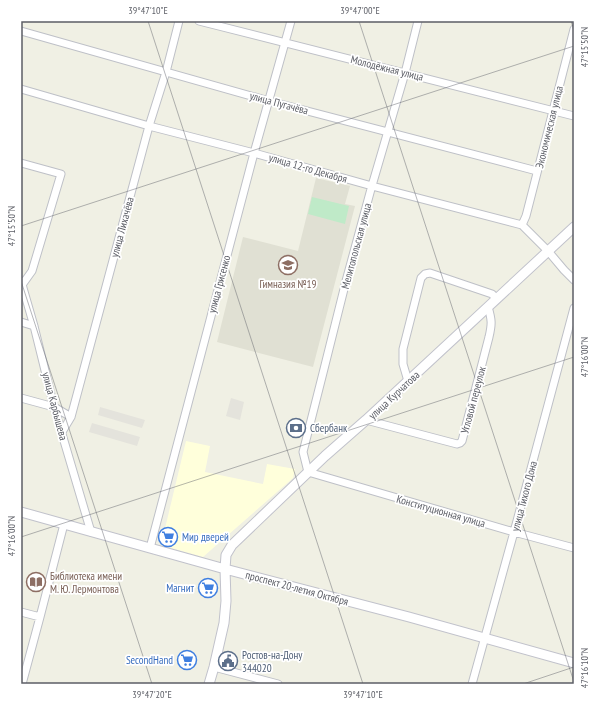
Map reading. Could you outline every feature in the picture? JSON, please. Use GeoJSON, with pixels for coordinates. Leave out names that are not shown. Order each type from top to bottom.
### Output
{"type":"FeatureCollection","features":[{"type":"Feature","properties":{"kind":"street","name":"улица Лихачёва"},"geometry":{"type":"LineString","coordinates":[[62,432],[71,417],[149,126],[166,72],[179,21]]}},
{"type":"Feature","properties":{"kind":"street","name":"Молодёжная улица"},"geometry":{"type":"LineString","coordinates":[[199,21],[574,116]]}},
{"type":"Feature","properties":{"kind":"street","name":"улица Грисенко"},"geometry":{"type":"LineString","coordinates":[[150,548],[254,153],[291,21]]}},
{"type":"Feature","properties":{"kind":"street","name":"Мелитопольская улица"},"geometry":{"type":"LineString","coordinates":[[308,472],[302,452],[346,281],[405,73],[418,21]]}},
{"type":"Feature","properties":{"kind":"street","name":"Экономическая улица"},"geometry":{"type":"LineString","coordinates":[[522,225],[526,216],[574,29]]}},
{"type":"Feature","properties":{"kind":"street","name":"улица Пугачёва"},"geometry":{"type":"LineString","coordinates":[[21,31],[268,101],[537,171]]}},
{"type":"Feature","properties":{"kind":"street","name":"улица 12-го Декабря"},"geometry":{"type":"LineString","coordinates":[[21,89],[149,126],[522,225]]}},
{"type":"Feature","properties":{"kind":"street"},"geometry":{"type":"LineString","coordinates":[[21,163],[61,174],[32,271],[22,283]]}},
{"type":"Feature","properties":{"kind":"street"},"geometry":{"type":"LineString","coordinates":[[522,225],[574,280]]}},
{"type":"Feature","properties":{"kind":"street","name":"улица Курчатова"},"geometry":{"type":"LineString","coordinates":[[209,684],[224,623],[226,601],[226,555],[232,545],[308,472],[498,299],[574,227]]}},
{"type":"Feature","properties":{"kind":"street"},"geometry":{"type":"LineString","coordinates":[[408,381],[403,364],[403,349],[421,278],[424,274],[430,273],[492,294],[498,299]]}},
{"type":"Feature","properties":{"kind":"street","name":"улица Карбышева"},"geometry":{"type":"LineString","coordinates":[[22,283],[54,407],[91,532]]}},
{"type":"Feature","properties":{"kind":"street","name":"Угловой переулок"},"geometry":{"type":"LineString","coordinates":[[366,420],[457,444],[460,443],[462,441],[492,324],[488,307]]}},
{"type":"Feature","properties":{"kind":"street","name":"улица Тихого Дона"},"geometry":{"type":"LineString","coordinates":[[472,684],[574,308]]}},
{"type":"Feature","properties":{"kind":"street"},"geometry":{"type":"LineString","coordinates":[[21,322],[34,326]]}},
{"type":"Feature","properties":{"kind":"street"},"geometry":{"type":"LineString","coordinates":[[21,398],[54,407],[71,417]]}},
{"type":"Feature","properties":{"kind":"street","name":"Конституционная улица"},"geometry":{"type":"LineString","coordinates":[[308,472],[574,548]]}},
{"type":"Feature","properties":{"kind":"street","name":"проспект 20-летия Октября"},"geometry":{"type":"LineString","coordinates":[[21,512],[574,663]]}},
{"type":"Feature","properties":{"kind":"street"},"geometry":{"type":"LineString","coordinates":[[22,684],[64,524]]}},
{"type":"Feature","properties":{"kind":"street"},"geometry":{"type":"LineString","coordinates":[[21,612],[40,617]]}},
{"type":"Feature","properties":{"kind":"street"},"geometry":{"type":"LineString","coordinates":[[214,667],[278,684]]}},
{"type":"Feature","properties":{"kind":"shaded area","name":"Гимназия №19"},"geometry":{"type":"Polygon","coordinates":[[[316,178],[350,186],[345,204],[355,206],[313,367],[217,342],[243,237],[298,251],[316,178]]]}},
{"type":"Feature","properties":{"kind":"shaded area"},"geometry":{"type":"Polygon","coordinates":[[[312,197],[349,206],[345,224],[308,214],[312,197]]]}},
{"type":"Feature","properties":{"kind":"shaded area"},"geometry":{"type":"Polygon","coordinates":[[[231,398],[244,402],[240,420],[226,416],[231,398]]]}},
{"type":"Feature","properties":{"kind":"shaded area"},"geometry":{"type":"Polygon","coordinates":[[[100,407],[145,420],[142,428],[98,415],[100,407]]]}},
{"type":"Feature","properties":{"kind":"shaded area"},"geometry":{"type":"Polygon","coordinates":[[[92,423],[140,437],[137,446],[89,432],[92,423]]]}},
{"type":"Feature","properties":{"kind":"shaded area"},"geometry":{"type":"Polygon","coordinates":[[[186,441],[210,446],[205,472],[263,484],[267,464],[295,469],[293,478],[203,557],[161,545],[186,441]]]}},
{"type":"Feature","properties":{"kind":"place","name":"Гимназия №19"},"geometry":{"type":"Point","coordinates":[288,265]}},
{"type":"Feature","properties":{"kind":"place","name":"Сбербанк"},"geometry":{"type":"Point","coordinates":[296,428]}},
{"type":"Feature","properties":{"kind":"place","name":"Мир дверей"},"geometry":{"type":"Point","coordinates":[168,537]}},
{"type":"Feature","properties":{"kind":"place","name":"Библиотека имени М. Ю. Лермонтова"},"geometry":{"type":"Point","coordinates":[36,582]}},
{"type":"Feature","properties":{"kind":"place","name":"Магнит"},"geometry":{"type":"Point","coordinates":[208,588]}},
{"type":"Feature","properties":{"kind":"place","name":"SecondHand"},"geometry":{"type":"Point","coordinates":[187,660]}},
{"type":"Feature","properties":{"kind":"place","name":"Ростов-на-Дону 344020"},"geometry":{"type":"Point","coordinates":[228,661]}}]}
